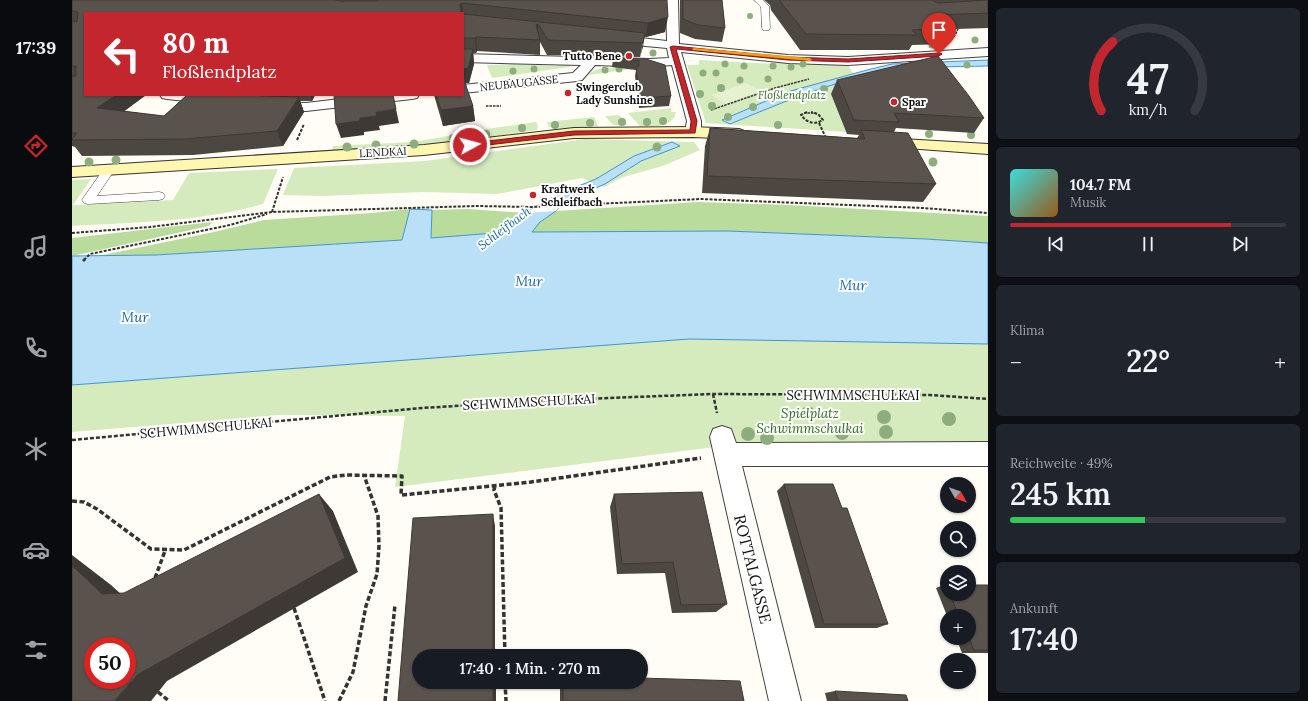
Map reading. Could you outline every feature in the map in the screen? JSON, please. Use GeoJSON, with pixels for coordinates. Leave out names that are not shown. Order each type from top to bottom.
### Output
{"type":"FeatureCollection","features":[{"type":"Feature","properties":{"kind":"main road","name":"LENDKAI"},"geometry":{"type":"LineString","coordinates":[[72,172],[424,150],[574,133],[693,132],[751,135]]}},
{"type":"Feature","properties":{"kind":"main road"},"geometry":{"type":"LineString","coordinates":[[867,142],[988,149]]}},
{"type":"Feature","properties":{"kind":"street"},"geometry":{"type":"LineString","coordinates":[[672,0],[674,51],[694,121],[693,132]]}},
{"type":"Feature","properties":{"kind":"street"},"geometry":{"type":"LineString","coordinates":[[603,37],[674,51],[788,59],[848,61],[988,52]]}},
{"type":"Feature","properties":{"kind":"street"},"geometry":{"type":"LineString","coordinates":[[464,58],[649,63],[674,51]]}},
{"type":"Feature","properties":{"kind":"street","name":"NEUBAUGASSE"},"geometry":{"type":"LineString","coordinates":[[464,89],[577,77],[592,61]]}},
{"type":"Feature","properties":{"kind":"street"},"geometry":{"type":"LineString","coordinates":[[176,96],[224,101]]}},
{"type":"Feature","properties":{"kind":"street"},"geometry":{"type":"LineString","coordinates":[[256,104],[306,107],[403,96]]}},
{"type":"Feature","properties":{"kind":"street"},"geometry":{"type":"LineString","coordinates":[[724,446],[988,454]]}},
{"type":"Feature","properties":{"kind":"street","name":"ROTTALGASSE"},"geometry":{"type":"LineString","coordinates":[[724,446],[785,701]]}},
{"type":"Feature","properties":{"kind":"lane"},"geometry":{"type":"LineString","coordinates":[[758,0],[765,6],[766,28]]}},
{"type":"Feature","properties":{"kind":"lane"},"geometry":{"type":"LineString","coordinates":[[109,169],[88,200],[159,196]]}},
{"type":"Feature","properties":{"kind":"path"},"geometry":{"type":"LineString","coordinates":[[954,37],[958,29]]}},
{"type":"Feature","properties":{"kind":"path"},"geometry":{"type":"LineString","coordinates":[[705,113],[774,88],[809,79]]}},
{"type":"Feature","properties":{"kind":"path"},"geometry":{"type":"LineString","coordinates":[[809,111],[818,113],[823,118],[819,123],[806,121],[801,117],[801,114],[809,111]]}},
{"type":"Feature","properties":{"kind":"path"},"geometry":{"type":"LineString","coordinates":[[297,141],[305,121]]}},
{"type":"Feature","properties":{"kind":"path"},"geometry":{"type":"LineString","coordinates":[[819,123],[826,139]]}},
{"type":"Feature","properties":{"kind":"path"},"geometry":{"type":"LineString","coordinates":[[272,212],[284,173]]}},
{"type":"Feature","properties":{"kind":"path"},"geometry":{"type":"LineString","coordinates":[[72,233],[150,227],[272,212],[477,206],[531,208],[701,199],[923,208],[988,213]]}},
{"type":"Feature","properties":{"kind":"path"},"geometry":{"type":"LineString","coordinates":[[83,261],[90,254],[230,225],[272,212]]}},
{"type":"Feature","properties":{"kind":"path","name":"SCHWIMMSCHULKAI"},"geometry":{"type":"LineString","coordinates":[[72,440],[422,408],[556,400],[713,394],[930,395],[988,399]]}},
{"type":"Feature","properties":{"kind":"path"},"geometry":{"type":"LineString","coordinates":[[72,501],[84,502],[97,509],[151,550],[184,550],[330,477],[364,475],[402,476],[401,495],[531,482],[724,446]]}},
{"type":"Feature","properties":{"kind":"path"},"geometry":{"type":"LineString","coordinates":[[339,701],[353,672],[366,606],[377,574],[379,546],[378,516],[364,475]]}},
{"type":"Feature","properties":{"kind":"path"},"geometry":{"type":"LineString","coordinates":[[495,486],[494,490],[500,508],[504,649]]}},
{"type":"Feature","properties":{"kind":"path"},"geometry":{"type":"LineString","coordinates":[[153,585],[165,551]]}},
{"type":"Feature","properties":{"kind":"path"},"geometry":{"type":"LineString","coordinates":[[385,701],[396,605]]}},
{"type":"Feature","properties":{"kind":"path"},"geometry":{"type":"LineString","coordinates":[[294,608],[324,701]]}},
{"type":"Feature","properties":{"kind":"path"},"geometry":{"type":"LineString","coordinates":[[505,689],[506,701]]}},
{"type":"Feature","properties":{"kind":"path"},"geometry":{"type":"LineString","coordinates":[[158,692],[169,701]]}},
{"type":"Feature","properties":{"kind":"green space","name":"Floßlendplatz"},"geometry":{"type":"Polygon","coordinates":[[[699,60],[775,64],[774,60],[848,65],[861,87],[831,94],[846,132],[706,123],[687,65],[699,65],[699,60]]]}},
{"type":"Feature","properties":{"kind":"green space"},"geometry":{"type":"Polygon","coordinates":[[[515,64],[556,66],[559,64],[569,65],[570,67],[492,78],[487,65],[515,64]]]}},
{"type":"Feature","properties":{"kind":"green space"},"geometry":{"type":"Polygon","coordinates":[[[625,66],[647,67],[588,75],[589,73],[598,69],[625,66]]]}},
{"type":"Feature","properties":{"kind":"green space"},"geometry":{"type":"Polygon","coordinates":[[[746,83],[760,91],[726,104],[711,95],[746,83]]]}},
{"type":"Feature","properties":{"kind":"green space"},"geometry":{"type":"Polygon","coordinates":[[[671,108],[671,112],[676,112],[671,121],[667,124],[656,126],[640,126],[628,113],[671,108]]]}},
{"type":"Feature","properties":{"kind":"green space"},"geometry":{"type":"Polygon","coordinates":[[[619,115],[627,125],[613,125],[605,116],[619,115]]]}},
{"type":"Feature","properties":{"kind":"green space"},"geometry":{"type":"Polygon","coordinates":[[[594,117],[598,126],[554,129],[548,126],[547,122],[594,117]]]}},
{"type":"Feature","properties":{"kind":"green space"},"geometry":{"type":"Polygon","coordinates":[[[536,122],[538,126],[537,130],[476,139],[472,131],[536,122]]]}},
{"type":"Feature","properties":{"kind":"green space"},"geometry":{"type":"Polygon","coordinates":[[[459,134],[461,141],[408,147],[332,151],[333,146],[414,142],[459,134]]]}},
{"type":"Feature","properties":{"kind":"green space"},"geometry":{"type":"Polygon","coordinates":[[[585,139],[694,142],[700,150],[663,166],[623,177],[604,187],[582,178],[497,194],[424,192],[322,196],[283,195],[294,168],[425,161],[585,139]]]}},
{"type":"Feature","properties":{"kind":"green space"},"geometry":{"type":"Polygon","coordinates":[[[278,169],[263,204],[240,210],[192,218],[72,226],[72,180],[91,179],[73,205],[173,200],[189,173],[278,169]]]}},
{"type":"Feature","properties":{"kind":"green space"},"geometry":{"type":"Polygon","coordinates":[[[698,202],[789,205],[988,216],[988,243],[728,231],[532,232],[540,222],[556,211],[698,202]]]}},
{"type":"Feature","properties":{"kind":"green space"},"geometry":{"type":"Polygon","coordinates":[[[410,209],[402,240],[156,255],[103,255],[264,220],[410,209]]]}},
{"type":"Feature","properties":{"kind":"green space"},"geometry":{"type":"Polygon","coordinates":[[[468,209],[525,213],[507,232],[431,238],[432,210],[468,209]]]}},
{"type":"Feature","properties":{"kind":"green space"},"geometry":{"type":"Polygon","coordinates":[[[212,222],[209,226],[72,256],[72,238],[212,222]]]}},
{"type":"Feature","properties":{"kind":"green space","name":"Spielplatz Schwimmschulkai"},"geometry":{"type":"Polygon","coordinates":[[[689,339],[988,344],[988,447],[731,445],[395,487],[405,416],[279,415],[72,432],[72,385],[689,339]]]}},
{"type":"Feature","properties":{"kind":"water"},"geometry":{"type":"Polygon","coordinates":[[[988,60],[988,66],[906,69],[860,77],[822,88],[730,124],[722,120],[787,92],[892,64],[988,60]]]}},
{"type":"Feature","properties":{"kind":"water","name":"Mur"},"geometry":{"type":"Polygon","coordinates":[[[672,142],[680,146],[641,161],[605,184],[566,201],[556,211],[540,222],[532,232],[728,231],[988,243],[988,344],[689,339],[72,385],[72,256],[156,255],[402,240],[410,209],[432,210],[431,238],[507,232],[525,213],[558,194],[596,179],[634,156],[672,142]]]}},
{"type":"Feature","properties":{"kind":"pier"},"geometry":{"type":"Polygon","coordinates":[[[564,203],[556,211],[525,213],[540,204],[564,203]]]}},
{"type":"Feature","properties":{"kind":"building"},"geometry":{"type":"Polygon","coordinates":[[[72,0],[667,0],[668,17],[648,23],[462,3],[460,4],[461,12],[84,12],[84,96],[115,96],[97,108],[164,116],[186,96],[299,97],[277,131],[185,139],[72,140],[77,133],[72,133],[72,76],[76,76],[76,66],[72,66],[72,21],[77,22],[78,12],[72,11],[72,0]]]}},
{"type":"Feature","properties":{"kind":"building"},"geometry":{"type":"Polygon","coordinates":[[[683,0],[722,0],[725,28],[698,25],[683,19],[683,0]]]}},
{"type":"Feature","properties":{"kind":"building"},"geometry":{"type":"Polygon","coordinates":[[[779,0],[932,0],[938,3],[988,0],[988,13],[939,15],[956,28],[912,30],[917,35],[806,34],[779,0]]]}},
{"type":"Feature","properties":{"kind":"building"},"geometry":{"type":"Polygon","coordinates":[[[464,14],[645,33],[643,43],[548,40],[538,24],[536,25],[540,40],[464,38],[464,14]]]}},
{"type":"Feature","properties":{"kind":"building"},"geometry":{"type":"Polygon","coordinates":[[[464,49],[473,49],[468,68],[464,69],[464,49]]]}},
{"type":"Feature","properties":{"kind":"building","name":"Spar"},"geometry":{"type":"Polygon","coordinates":[[[938,56],[984,118],[894,113],[899,122],[854,120],[837,80],[938,56]]]}},
{"type":"Feature","properties":{"kind":"building"},"geometry":{"type":"Polygon","coordinates":[[[613,58],[646,59],[665,65],[671,96],[640,98],[636,67],[639,66],[639,61],[613,58]]]}},
{"type":"Feature","properties":{"kind":"building"},"geometry":{"type":"Polygon","coordinates":[[[465,79],[473,106],[441,110],[436,96],[464,96],[465,79]]]}},
{"type":"Feature","properties":{"kind":"building"},"geometry":{"type":"Polygon","coordinates":[[[334,96],[393,96],[396,109],[376,112],[377,116],[360,118],[360,121],[336,124],[334,96]]]}},
{"type":"Feature","properties":{"kind":"building"},"geometry":{"type":"Polygon","coordinates":[[[710,128],[865,139],[861,130],[908,133],[936,184],[707,176],[710,128]]]}},
{"type":"Feature","properties":{"kind":"building"},"geometry":{"type":"Polygon","coordinates":[[[784,484],[833,484],[842,508],[847,508],[888,624],[824,624],[784,484]]]}},
{"type":"Feature","properties":{"kind":"building"},"geometry":{"type":"Polygon","coordinates":[[[702,492],[727,604],[681,605],[673,562],[622,564],[614,494],[702,492]]]}},
{"type":"Feature","properties":{"kind":"building"},"geometry":{"type":"Polygon","coordinates":[[[319,494],[345,558],[136,676],[136,637],[84,637],[84,689],[125,689],[114,701],[72,701],[72,566],[102,594],[124,593],[319,494]]]}},
{"type":"Feature","properties":{"kind":"building"},"geometry":{"type":"Polygon","coordinates":[[[493,514],[493,649],[412,649],[412,689],[493,689],[493,701],[398,701],[413,518],[493,514]]]}},
{"type":"Feature","properties":{"kind":"building"},"geometry":{"type":"Polygon","coordinates":[[[976,585],[988,585],[988,650],[974,650],[972,645],[976,645],[976,609],[956,609],[953,601],[976,601],[976,585]]]}},
{"type":"Feature","properties":{"kind":"building"},"geometry":{"type":"Polygon","coordinates":[[[648,678],[740,681],[744,701],[563,701],[563,689],[648,689],[648,678]]]}},
{"type":"Feature","properties":{"kind":"building"},"geometry":{"type":"Polygon","coordinates":[[[835,691],[906,695],[908,701],[838,701],[835,691]]]}},
{"type":"Feature","properties":{"kind":"slow traffic"},"geometry":{"type":"LineString","coordinates":[[694,49],[810,60]]}},
{"type":"Feature","properties":{"kind":"place","name":"Tutto Bene"},"geometry":{"type":"Point","coordinates":[629,56]}},
{"type":"Feature","properties":{"kind":"place","name":"Swingerclub Lady Sunshine"},"geometry":{"type":"Point","coordinates":[568,93]}},
{"type":"Feature","properties":{"kind":"place","name":"Spar"},"geometry":{"type":"Point","coordinates":[894,102]}},
{"type":"Feature","properties":{"kind":"place","name":"Kraftwerk Schleifbach"},"geometry":{"type":"Point","coordinates":[533,195]}},
{"type":"Feature","properties":{"kind":"route"},"geometry":{"type":"LineString","coordinates":[[470,145],[574,133],[693,132],[694,121],[673,47],[788,59],[848,61],[939,54]]}},
{"type":"Feature","properties":{"kind":"water label","name":"Schleifbach"},"geometry":{"type":"Point","coordinates":[504,228]}}]}
